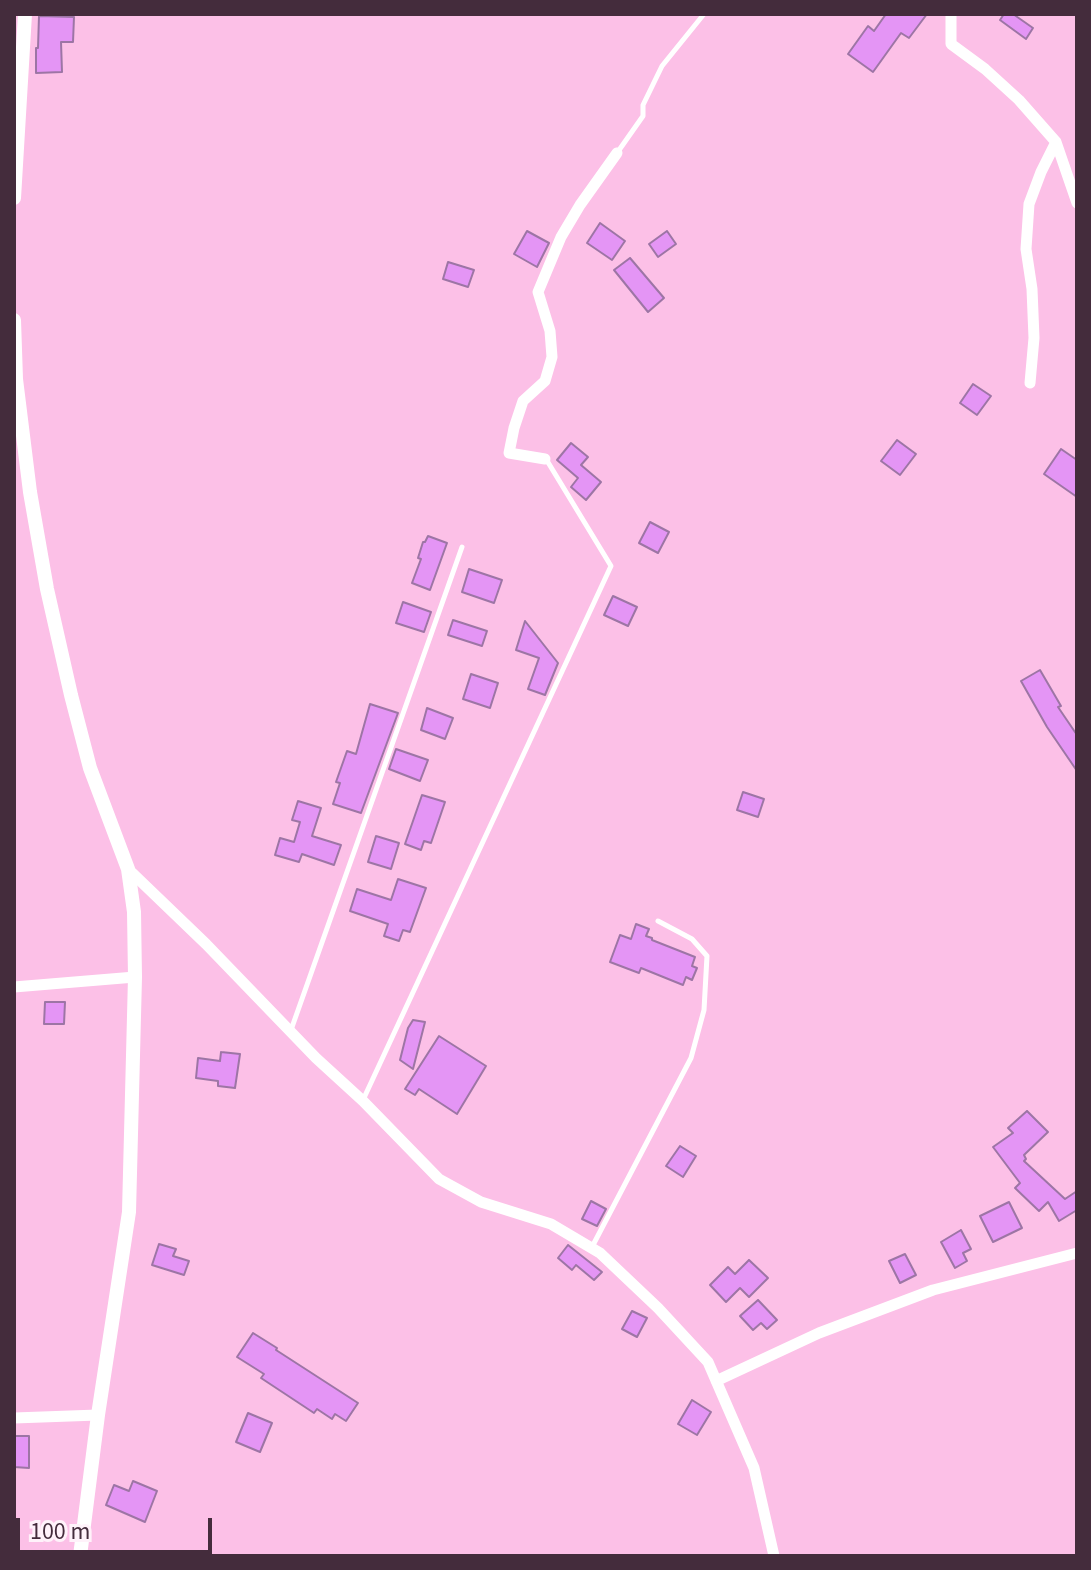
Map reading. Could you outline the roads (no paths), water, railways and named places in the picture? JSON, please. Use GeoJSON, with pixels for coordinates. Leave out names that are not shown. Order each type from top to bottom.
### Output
{"type":"FeatureCollection","features":[{"type":"Feature","properties":{"kind":"street"},"geometry":{"type":"LineString","coordinates":[[14,198],[25,14]]}},
{"type":"Feature","properties":{"kind":"street"},"geometry":{"type":"LineString","coordinates":[[951,14],[951,44],[1019,100],[1056,142],[1077,203]]}},
{"type":"Feature","properties":{"kind":"street"},"geometry":{"type":"LineString","coordinates":[[1030,383],[1034,338],[1026,249],[1029,204],[1056,142]]}},
{"type":"Feature","properties":{"kind":"street"},"geometry":{"type":"LineString","coordinates":[[545,459],[509,453],[523,401],[545,381],[552,357],[550,331],[538,292],[561,237],[617,153]]}},
{"type":"Feature","properties":{"kind":"street"},"geometry":{"type":"LineString","coordinates":[[14,320],[16,379],[28,478],[47,589],[90,768],[128,869],[134,912],[129,1212],[80,1556]]}},
{"type":"Feature","properties":{"kind":"street"},"geometry":{"type":"LineString","coordinates":[[128,869],[439,1179],[481,1202],[551,1224],[600,1253],[658,1308],[708,1362],[754,1468],[774,1556]]}},
{"type":"Feature","properties":{"kind":"street"},"geometry":{"type":"LineString","coordinates":[[14,987],[135,977]]}},
{"type":"Feature","properties":{"kind":"street"},"geometry":{"type":"LineString","coordinates":[[716,1381],[819,1333],[933,1290],[1077,1253]]}},
{"type":"Feature","properties":{"kind":"street"},"geometry":{"type":"LineString","coordinates":[[14,1418],[98,1415]]}},
{"type":"Feature","properties":{"kind":"lane"},"geometry":{"type":"LineString","coordinates":[[617,153],[643,116],[643,105],[662,66],[704,14]]}},
{"type":"Feature","properties":{"kind":"lane"},"geometry":{"type":"LineString","coordinates":[[363,1101],[611,566],[545,459]]}},
{"type":"Feature","properties":{"kind":"lane"},"geometry":{"type":"LineString","coordinates":[[291,1031],[462,547]]}},
{"type":"Feature","properties":{"kind":"lane"},"geometry":{"type":"LineString","coordinates":[[591,1248],[691,1058],[704,1010],[707,956],[692,939],[658,921]]}}]}
